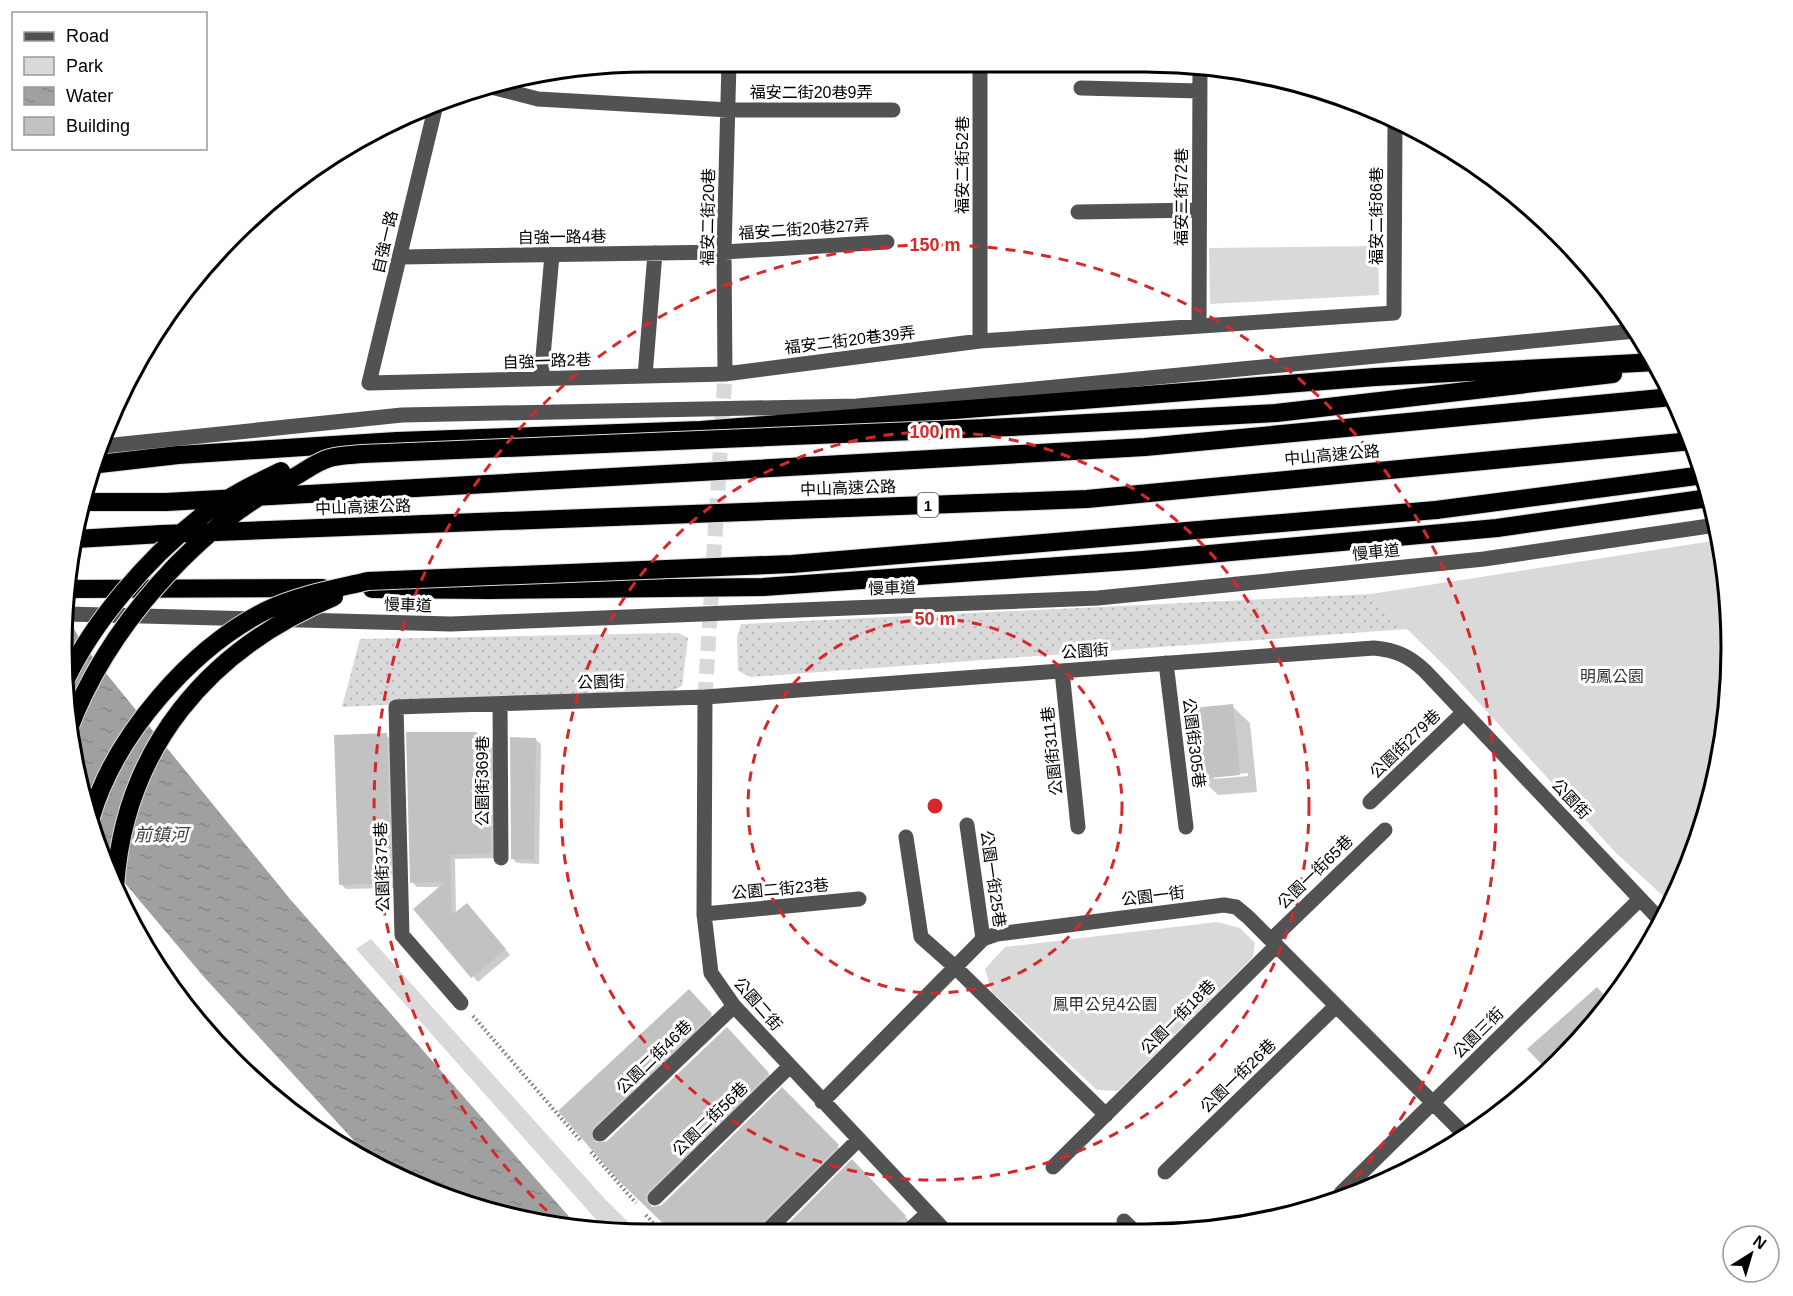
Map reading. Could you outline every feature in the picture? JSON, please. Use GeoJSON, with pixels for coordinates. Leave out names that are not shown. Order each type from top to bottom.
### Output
{"type":"FeatureCollection","features":[{"type":"Feature","properties":{"kind":"highway"},"geometry":{"type":"LineString","coordinates":[[103,464],[178,455],[396,441],[701,430],[1375,377],[1645,363]]}},
{"type":"Feature","properties":{"kind":"highway"},"geometry":{"type":"LineString","coordinates":[[72,667],[89,636],[111,607],[168,545],[198,519],[244,489],[285,469],[329,458],[362,454],[1011,427],[1276,413],[1590,378],[1648,368]]}},
{"type":"Feature","properties":{"kind":"highway","name":"中山高速公路"},"geometry":{"type":"LineString","coordinates":[[92,501],[166,502],[1145,447],[1664,398]]}},
{"type":"Feature","properties":{"kind":"highway","name":"中山高速公路"},"geometry":{"type":"LineString","coordinates":[[83,539],[1087,499],[1682,442]]}},
{"type":"Feature","properties":{"kind":"highway"},"geometry":{"type":"LineString","coordinates":[[76,712],[106,652],[145,599],[172,570],[249,503],[329,458]]}},
{"type":"Feature","properties":{"kind":"highway"},"geometry":{"type":"LineString","coordinates":[[95,808],[115,765],[156,701],[226,635],[268,610],[307,595],[368,581],[792,564],[1436,510],[1694,476]]}},
{"type":"Feature","properties":{"kind":"highway"},"geometry":{"type":"LineString","coordinates":[[75,589],[321,588],[489,591],[763,587],[1143,560],[1485,529],[1701,499]]}},
{"type":"Feature","properties":{"kind":"highway"},"geometry":{"type":"LineString","coordinates":[[117,871],[121,841],[140,778],[159,739],[181,707],[220,667],[263,633],[333,597],[387,580]]}},
{"type":"Feature","properties":{"kind":"street","name":"福安二街20巷"},"geometry":{"type":"LineString","coordinates":[[725,374],[724,252],[729,72]]}},
{"type":"Feature","properties":{"kind":"street","name":"福安二街52巷"},"geometry":{"type":"LineString","coordinates":[[980,72],[980,341]]}},
{"type":"Feature","properties":{"kind":"street","name":"福安二街72巷"},"geometry":{"type":"LineString","coordinates":[[1199,326],[1200,75]]}},
{"type":"Feature","properties":{"kind":"street"},"geometry":{"type":"LineString","coordinates":[[1081,88],[1200,91]]}},
{"type":"Feature","properties":{"kind":"street","name":"福安二街20巷9弄"},"geometry":{"type":"LineString","coordinates":[[505,91],[538,99],[729,110],[893,110]]}},
{"type":"Feature","properties":{"kind":"street","name":"自強一路"},"geometry":{"type":"LineString","coordinates":[[369,384],[434,114]]}},
{"type":"Feature","properties":{"kind":"street","name":"福安二街86巷"},"geometry":{"type":"LineString","coordinates":[[1394,313],[1395,129]]}},
{"type":"Feature","properties":{"kind":"street"},"geometry":{"type":"LineString","coordinates":[[1078,212],[1199,210]]}},
{"type":"Feature","properties":{"kind":"street","name":"福安二街20巷27弄"},"geometry":{"type":"LineString","coordinates":[[724,252],[887,242]]}},
{"type":"Feature","properties":{"kind":"street","name":"自強一路4巷"},"geometry":{"type":"LineString","coordinates":[[400,257],[724,252]]}},
{"type":"Feature","properties":{"kind":"street"},"geometry":{"type":"LineString","coordinates":[[645,376],[655,253]]}},
{"type":"Feature","properties":{"kind":"street"},"geometry":{"type":"LineString","coordinates":[[541,379],[552,255]]}},
{"type":"Feature","properties":{"kind":"street","name":"福安二街20巷39弄"},"geometry":{"type":"LineString","coordinates":[[725,374],[980,341],[1394,313]]}},
{"type":"Feature","properties":{"kind":"street"},"geometry":{"type":"LineString","coordinates":[[110,445],[402,414],[857,406],[1626,332]]}},
{"type":"Feature","properties":{"kind":"street","name":"自強一路2巷"},"geometry":{"type":"LineString","coordinates":[[369,384],[725,374]]}},
{"type":"Feature","properties":{"kind":"street","name":"慢車道"},"geometry":{"type":"LineString","coordinates":[[73,614],[451,624],[1098,598],[1484,559],[1708,526]]}},
{"type":"Feature","properties":{"kind":"street","name":"公園街"},"geometry":{"type":"LineString","coordinates":[[396,708],[705,697],[1374,648],[1391,650],[1411,658],[1655,915]]}},
{"type":"Feature","properties":{"kind":"street","name":"公園街305巷"},"geometry":{"type":"LineString","coordinates":[[1166,663],[1186,827]]}},
{"type":"Feature","properties":{"kind":"street","name":"公園街311巷"},"geometry":{"type":"LineString","coordinates":[[1062,671],[1077,827]]}},
{"type":"Feature","properties":{"kind":"street","name":"公園二街"},"geometry":{"type":"LineString","coordinates":[[705,697],[704,914],[711,973],[734,1006],[938,1224]]}},
{"type":"Feature","properties":{"kind":"street","name":"公園街369巷"},"geometry":{"type":"LineString","coordinates":[[500,704],[501,858]]}},
{"type":"Feature","properties":{"kind":"street","name":"公園街375巷"},"geometry":{"type":"LineString","coordinates":[[396,708],[402,935],[461,1003]]}},
{"type":"Feature","properties":{"kind":"street","name":"公園街279巷"},"geometry":{"type":"LineString","coordinates":[[1370,802],[1464,712]]}},
{"type":"Feature","properties":{"kind":"street","name":"公園一街25巷"},"geometry":{"type":"LineString","coordinates":[[967,825],[983,939]]}},
{"type":"Feature","properties":{"kind":"street","name":"公園一街65巷"},"geometry":{"type":"LineString","coordinates":[[1274,943],[1385,830]]}},
{"type":"Feature","properties":{"kind":"street"},"geometry":{"type":"LineString","coordinates":[[906,837],[921,937],[956,967],[1106,1114]]}},
{"type":"Feature","properties":{"kind":"street","name":"公園二街23巷"},"geometry":{"type":"LineString","coordinates":[[704,914],[859,899]]}},
{"type":"Feature","properties":{"kind":"street","name":"公園三街"},"geometry":{"type":"LineString","coordinates":[[1348,1186],[1640,899]]}},
{"type":"Feature","properties":{"kind":"street","name":"公園一街"},"geometry":{"type":"LineString","coordinates":[[983,939],[997,934],[1224,905],[1236,907],[1460,1130]]}},
{"type":"Feature","properties":{"kind":"street"},"geometry":{"type":"LineString","coordinates":[[822,1102],[983,939]]}},
{"type":"Feature","properties":{"kind":"street","name":"公園一街18巷"},"geometry":{"type":"LineString","coordinates":[[1053,1167],[1274,943]]}},
{"type":"Feature","properties":{"kind":"street","name":"公園二街46巷"},"geometry":{"type":"LineString","coordinates":[[600,1134],[734,1006]]}},
{"type":"Feature","properties":{"kind":"street","name":"公園一街26巷"},"geometry":{"type":"LineString","coordinates":[[1165,1172],[1336,1006]]}},
{"type":"Feature","properties":{"kind":"street","name":"公園二街56巷"},"geometry":{"type":"LineString","coordinates":[[655,1198],[790,1066]]}},
{"type":"Feature","properties":{"kind":"street"},"geometry":{"type":"LineString","coordinates":[[774,1224],[859,1139]]}},
{"type":"Feature","properties":{"kind":"street"},"geometry":{"type":"LineString","coordinates":[[916,1224],[928,1213]]}},
{"type":"Feature","properties":{"kind":"path"},"geometry":{"type":"LineString","coordinates":[[461,1003],[654,1224]]}},
{"type":"Feature","properties":{"kind":"green space"},"geometry":{"type":"Polygon","coordinates":[[[1378,246],[1379,295],[1210,304],[1209,248],[1378,246]]]}},
{"type":"Feature","properties":{"kind":"green space","name":"明鳳公園"},"geometry":{"type":"Polygon","coordinates":[[[1711,541],[1720,610],[1720,686],[1716,723],[1701,797],[1690,833],[1664,897],[1616,853],[1449,670],[1371,594],[1711,541]]]}},
{"type":"Feature","properties":{"kind":"green space"},"geometry":{"type":"Polygon","coordinates":[[[1371,594],[1407,629],[751,677],[738,671],[737,636],[741,624],[1371,594]]]}},
{"type":"Feature","properties":{"kind":"green space"},"geometry":{"type":"Polygon","coordinates":[[[678,633],[688,638],[682,686],[672,691],[342,707],[360,639],[678,633]]]}},
{"type":"Feature","properties":{"kind":"green space","name":"鳳甲公兒4公園"},"geometry":{"type":"Polygon","coordinates":[[[1217,922],[1240,928],[1255,943],[1253,957],[1118,1091],[1097,1090],[992,992],[985,969],[1005,947],[1217,922]]]}},
{"type":"Feature","properties":{"kind":"green space"},"geometry":{"type":"Polygon","coordinates":[[[371,939],[630,1224],[598,1222],[356,949],[371,939]]]}},
{"type":"Feature","properties":{"kind":"water","name":"前鎮河"},"geometry":{"type":"Polygon","coordinates":[[[73,626],[83,645],[290,899],[571,1219],[536,1213],[463,1193],[393,1165],[359,1147],[204,977],[120,877],[116,868],[92,797],[83,760],[73,686],[73,626]]]}},
{"type":"Feature","properties":{"kind":"building"},"geometry":{"type":"Polygon","coordinates":[[[1233,704],[1240,775],[1200,779],[1193,708],[1233,704]]]}},
{"type":"Feature","properties":{"kind":"building"},"geometry":{"type":"Polygon","coordinates":[[[406,732],[477,732],[477,737],[490,737],[491,853],[450,855],[452,915],[467,903],[506,949],[471,978],[413,909],[445,882],[410,883],[406,732]]]}},
{"type":"Feature","properties":{"kind":"building"},"geometry":{"type":"Polygon","coordinates":[[[387,733],[391,883],[339,885],[334,735],[387,733]]]}},
{"type":"Feature","properties":{"kind":"building"},"geometry":{"type":"Polygon","coordinates":[[[510,737],[536,738],[534,859],[511,859],[510,737]]]}},
{"type":"Feature","properties":{"kind":"building"},"geometry":{"type":"Polygon","coordinates":[[[1597,987],[1605,995],[1578,1028],[1542,1065],[1527,1049],[1597,987]]]}},
{"type":"Feature","properties":{"kind":"building"},"geometry":{"type":"Polygon","coordinates":[[[689,989],[712,1014],[593,1127],[591,1137],[598,1143],[607,1141],[727,1027],[769,1073],[648,1191],[645,1200],[652,1207],[662,1205],[782,1087],[839,1145],[760,1224],[664,1224],[617,1179],[558,1111],[689,989]]]}},
{"type":"Feature","properties":{"kind":"building"},"geometry":{"type":"Polygon","coordinates":[[[852,1159],[906,1216],[898,1224],[788,1224],[852,1159]]]}},
{"type":"Feature","properties":{"kind":"tunnel"},"geometry":{"type":"LineString","coordinates":[[705,697],[725,374]]}}]}
